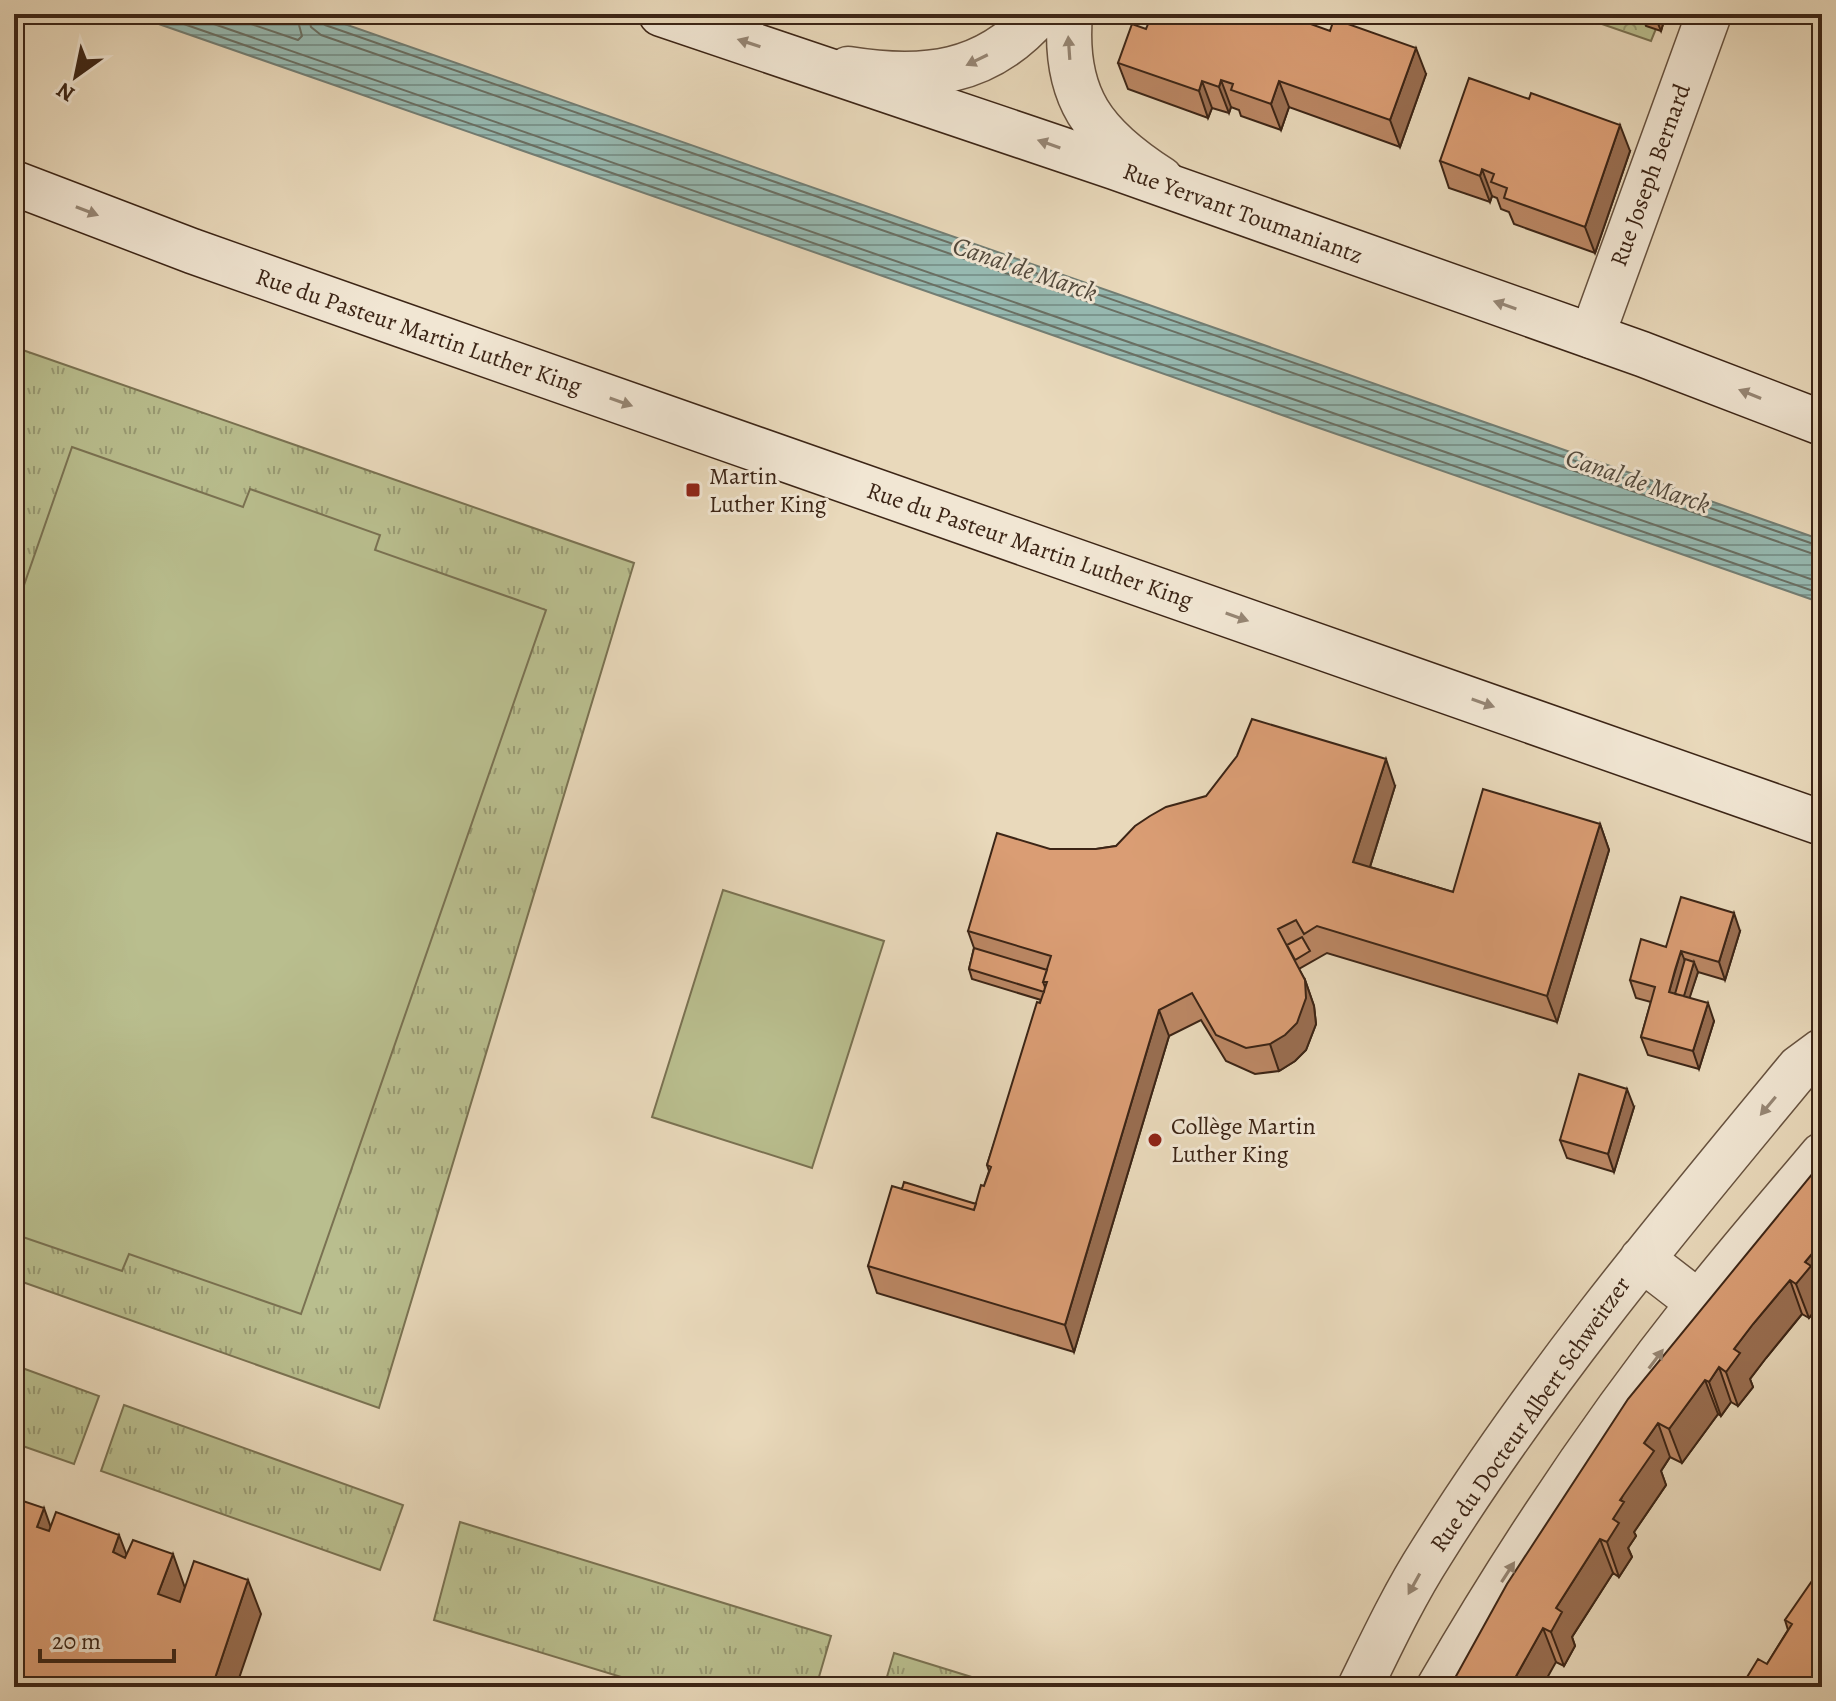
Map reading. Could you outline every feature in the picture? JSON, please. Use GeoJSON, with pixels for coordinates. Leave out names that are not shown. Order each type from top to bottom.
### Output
{"type":"FeatureCollection","features":[{"type":"Feature","properties":{"kind":"street","name":"Rue Yervant Toumaniantz"},"geometry":{"type":"LineString","coordinates":[[661,14],[1592,336],[1822,423]]}},
{"type":"Feature","properties":{"kind":"street"},"geometry":{"type":"LineString","coordinates":[[802,61],[882,72],[942,73],[978,61],[1016,37],[1039,14]]}},
{"type":"Feature","properties":{"kind":"street"},"geometry":{"type":"LineString","coordinates":[[1070,14],[1070,64],[1080,98],[1093,122],[1119,150],[1179,191]]}},
{"type":"Feature","properties":{"kind":"street","name":"Rue Joseph Bernard"},"geometry":{"type":"LineString","coordinates":[[1592,336],[1709,14]]}},
{"type":"Feature","properties":{"kind":"street","name":"Rue du Pasteur Martin Luther King"},"geometry":{"type":"LineString","coordinates":[[14,183],[192,251],[1822,823]]}},
{"type":"Feature","properties":{"kind":"street","name":"Rue du Docteur Albert Schweitzer"},"geometry":{"type":"LineString","coordinates":[[1360,1687],[1430,1554],[1579,1338],[1799,1068],[1822,1051]]}},
{"type":"Feature","properties":{"kind":"street"},"geometry":{"type":"LineString","coordinates":[[1439,1687],[1534,1531],[1639,1381],[1699,1303],[1822,1155]]}},
{"type":"Feature","properties":{"kind":"street"},"geometry":{"type":"LineString","coordinates":[[1642,1259],[1699,1303]]}},
{"type":"Feature","properties":{"kind":"green space"},"geometry":{"type":"Polygon","coordinates":[[[1573,14],[1662,14],[1651,41],[1573,14]]]}},
{"type":"Feature","properties":{"kind":"green space"},"geometry":{"type":"Polygon","coordinates":[[[14,347],[634,563],[379,1408],[14,1279],[14,347]]]}},
{"type":"Feature","properties":{"kind":"green space"},"geometry":{"type":"Polygon","coordinates":[[[72,447],[243,507],[250,489],[380,535],[375,550],[546,610],[301,1314],[129,1254],[122,1271],[14,1234],[14,614],[72,447]]]}},
{"type":"Feature","properties":{"kind":"green space"},"geometry":{"type":"Polygon","coordinates":[[[723,890],[884,941],[812,1168],[652,1117],[723,890]]]}},
{"type":"Feature","properties":{"kind":"green space"},"geometry":{"type":"Polygon","coordinates":[[[14,1365],[99,1396],[74,1464],[14,1443],[14,1365]]]}},
{"type":"Feature","properties":{"kind":"green space"},"geometry":{"type":"Polygon","coordinates":[[[124,1405],[403,1505],[380,1570],[101,1471],[124,1405]]]}},
{"type":"Feature","properties":{"kind":"green space"},"geometry":{"type":"Polygon","coordinates":[[[460,1522],[831,1636],[816,1687],[654,1687],[434,1620],[460,1522]]]}},
{"type":"Feature","properties":{"kind":"green space"},"geometry":{"type":"Polygon","coordinates":[[[894,1653],[1004,1687],[884,1687],[894,1653]]]}},
{"type":"Feature","properties":{"kind":"water","name":"Canal de Marck"},"geometry":{"type":"Polygon","coordinates":[[[130,14],[316,14],[1822,540],[1822,603],[130,14]]]}},
{"type":"Feature","properties":{"kind":"building"},"geometry":{"type":"Polygon","coordinates":[[[1152,14],[1283,14],[1330,31],[1334,19],[1416,48],[1390,120],[1279,81],[1271,104],[1231,90],[1233,84],[1221,80],[1219,87],[1202,81],[1199,91],[1118,63],[1132,24],[1146,29],[1152,14]]]}},
{"type":"Feature","properties":{"kind":"building"},"geometry":{"type":"Polygon","coordinates":[[[1644,14],[1660,14],[1657,21],[1643,17],[1644,14]]]}},
{"type":"Feature","properties":{"kind":"building"},"geometry":{"type":"Polygon","coordinates":[[[1469,78],[1529,99],[1531,93],[1620,125],[1585,227],[1504,198],[1507,188],[1491,182],[1494,174],[1482,169],[1480,176],[1440,161],[1469,78]]]}},
{"type":"Feature","properties":{"kind":"building"},"geometry":{"type":"Polygon","coordinates":[[[1252,719],[1386,759],[1353,862],[1453,892],[1483,789],[1600,824],[1547,996],[1317,926],[1304,934],[1296,920],[1278,929],[1305,980],[1306,998],[1297,1023],[1285,1035],[1270,1044],[1246,1048],[1216,1035],[1192,993],[1159,1010],[1065,1325],[868,1266],[892,1186],[974,1210],[981,1185],[984,1186],[991,1167],[987,1165],[1037,1002],[1040,1003],[1047,982],[1043,982],[1051,956],[968,931],[997,833],[1050,849],[1116,846],[1135,826],[1166,807],[1206,796],[1237,756],[1252,719]]]}},
{"type":"Feature","properties":{"kind":"building"},"geometry":{"type":"Polygon","coordinates":[[[1681,897],[1734,913],[1719,962],[1681,951],[1675,970],[1669,992],[1708,1003],[1693,1051],[1641,1037],[1655,987],[1630,980],[1641,939],[1666,947],[1681,897]]]}},
{"type":"Feature","properties":{"kind":"building"},"geometry":{"type":"Polygon","coordinates":[[[1302,937],[1310,951],[1295,960],[1287,945],[1302,937]]]}},
{"type":"Feature","properties":{"kind":"building"},"geometry":{"type":"Polygon","coordinates":[[[974,948],[1047,970],[1044,992],[969,969],[974,948]]]}},
{"type":"Feature","properties":{"kind":"building"},"geometry":{"type":"Polygon","coordinates":[[[1685,959],[1694,962],[1684,996],[1675,994],[1685,959]]]}},
{"type":"Feature","properties":{"kind":"building"},"geometry":{"type":"Polygon","coordinates":[[[1579,1074],[1627,1089],[1608,1154],[1560,1140],[1579,1074]]]}},
{"type":"Feature","properties":{"kind":"building"},"geometry":{"type":"Polygon","coordinates":[[[1822,1162],[1822,1242],[1805,1262],[1811,1266],[1796,1284],[1790,1280],[1753,1324],[1734,1349],[1740,1353],[1726,1372],[1719,1367],[1709,1382],[1705,1380],[1669,1429],[1658,1423],[1644,1443],[1654,1451],[1620,1500],[1624,1502],[1613,1519],[1619,1523],[1607,1542],[1600,1539],[1556,1608],[1562,1612],[1551,1632],[1543,1628],[1510,1687],[1450,1687],[1507,1584],[1628,1399],[1822,1162]]]}},
{"type":"Feature","properties":{"kind":"building"},"geometry":{"type":"Polygon","coordinates":[[[904,1182],[976,1204],[974,1210],[902,1189],[904,1182]]]}},
{"type":"Feature","properties":{"kind":"building"},"geometry":{"type":"Polygon","coordinates":[[[14,1498],[44,1508],[37,1527],[49,1531],[56,1512],[119,1535],[113,1552],[125,1558],[133,1540],[173,1554],[158,1594],[180,1602],[194,1561],[248,1580],[212,1687],[14,1687],[14,1498]]]}},
{"type":"Feature","properties":{"kind":"building"},"geometry":{"type":"Polygon","coordinates":[[[1814,1578],[1822,1582],[1822,1662],[1806,1687],[1741,1687],[1758,1659],[1767,1664],[1792,1624],[1785,1620],[1814,1578]]]}},
{"type":"Feature","properties":{"kind":"place","name":"Martin Luther King"},"geometry":{"type":"Point","coordinates":[693,490]}},
{"type":"Feature","properties":{"kind":"place","name":"Collège Martin Luther King"},"geometry":{"type":"Point","coordinates":[1155,1140]}}]}
